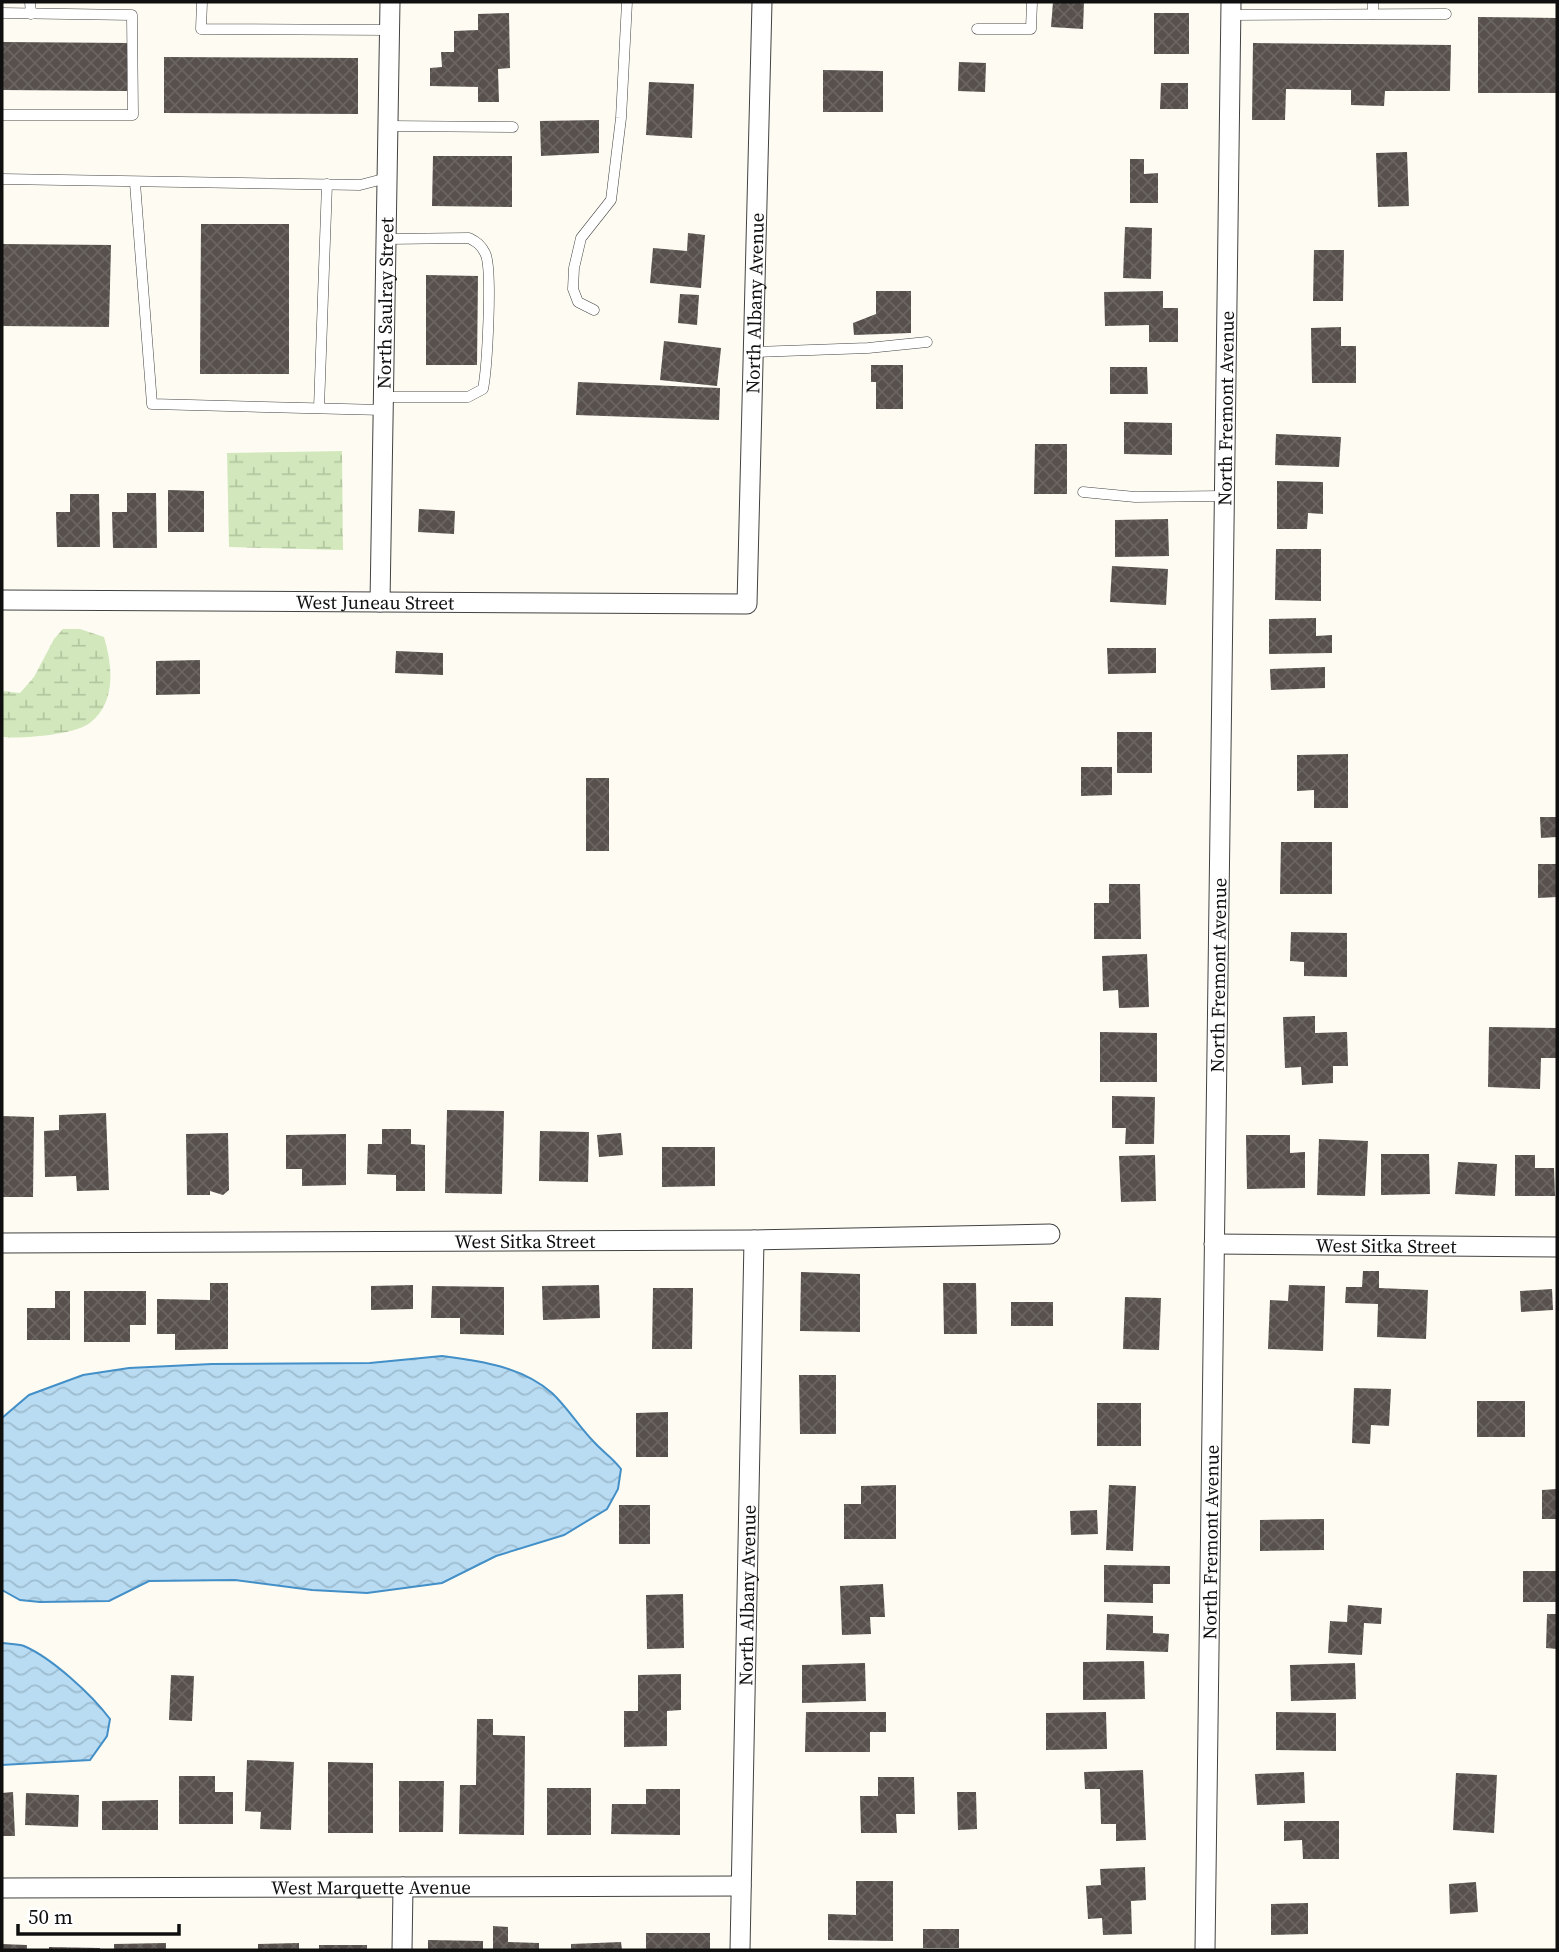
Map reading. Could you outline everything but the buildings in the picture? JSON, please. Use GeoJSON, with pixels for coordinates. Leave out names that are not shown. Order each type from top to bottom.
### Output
{"type":"FeatureCollection","features":[{"type":"Feature","properties":{"kind":"street","name":"North Saulray Street"},"geometry":{"type":"LineString","coordinates":[[380,602],[390,2]]}},
{"type":"Feature","properties":{"kind":"street","name":"North Albany Avenue"},"geometry":{"type":"LineString","coordinates":[[747,604],[762,2]]}},
{"type":"Feature","properties":{"kind":"street","name":"North Fremont Avenue"},"geometry":{"type":"LineString","coordinates":[[1205,1950],[1231,8]]}},
{"type":"Feature","properties":{"kind":"street","name":"West Juneau Street"},"geometry":{"type":"LineString","coordinates":[[2,600],[747,604]]}},
{"type":"Feature","properties":{"kind":"street","name":"West Sitka Street"},"geometry":{"type":"LineString","coordinates":[[2,1243],[754,1240],[1050,1234]]}},
{"type":"Feature","properties":{"kind":"street","name":"North Albany Avenue"},"geometry":{"type":"LineString","coordinates":[[740,1950],[754,1240]]}},
{"type":"Feature","properties":{"kind":"street","name":"West Sitka Street"},"geometry":{"type":"LineString","coordinates":[[1214,1244],[1557,1247]]}},
{"type":"Feature","properties":{"kind":"street","name":"West Marquette Avenue"},"geometry":{"type":"LineString","coordinates":[[2,1888],[741,1886]]}},
{"type":"Feature","properties":{"kind":"street"},"geometry":{"type":"LineString","coordinates":[[402,1950],[403,1887]]}},
{"type":"Feature","properties":{"kind":"lane"},"geometry":{"type":"LineString","coordinates":[[30,2],[31,14]]}},
{"type":"Feature","properties":{"kind":"lane"},"geometry":{"type":"LineString","coordinates":[[202,2],[201,29],[390,30]]}},
{"type":"Feature","properties":{"kind":"lane"},"geometry":{"type":"LineString","coordinates":[[594,310],[578,302],[573,289],[574,268],[581,238],[611,200],[621,118],[627,2]]}},
{"type":"Feature","properties":{"kind":"lane"},"geometry":{"type":"LineString","coordinates":[[977,29],[1031,29],[1031,2]]}},
{"type":"Feature","properties":{"kind":"lane"},"geometry":{"type":"LineString","coordinates":[[1373,2],[1373,15]]}},
{"type":"Feature","properties":{"kind":"lane"},"geometry":{"type":"LineString","coordinates":[[1231,8],[1373,15],[1446,14]]}},
{"type":"Feature","properties":{"kind":"lane"},"geometry":{"type":"LineString","coordinates":[[2,13],[132,15],[133,115],[2,115]]}},
{"type":"Feature","properties":{"kind":"lane"},"geometry":{"type":"LineString","coordinates":[[388,126],[513,127]]}},
{"type":"Feature","properties":{"kind":"lane"},"geometry":{"type":"LineString","coordinates":[[2,179],[360,185],[387,178]]}},
{"type":"Feature","properties":{"kind":"lane"},"geometry":{"type":"LineString","coordinates":[[135,183],[152,404],[319,408],[468,397],[482,388],[488,325],[487,255],[478,243],[469,238],[386,239]]}},
{"type":"Feature","properties":{"kind":"lane"},"geometry":{"type":"LineString","coordinates":[[319,408],[327,184]]}},
{"type":"Feature","properties":{"kind":"lane"},"geometry":{"type":"LineString","coordinates":[[754,352],[868,348],[927,342]]}},
{"type":"Feature","properties":{"kind":"lane"},"geometry":{"type":"LineString","coordinates":[[1083,492],[1135,497],[1224,495]]}},
{"type":"Feature","properties":{"kind":"green space"},"geometry":{"type":"Polygon","coordinates":[[[342,451],[343,550],[229,547],[227,453],[342,451]]]}},
{"type":"Feature","properties":{"kind":"green space"},"geometry":{"type":"Polygon","coordinates":[[[63,629],[80,629],[104,637],[110,670],[109,693],[105,704],[91,722],[74,730],[35,737],[2,737],[2,691],[20,693],[34,677],[54,639],[63,629]]]}},
{"type":"Feature","properties":{"kind":"water"},"geometry":{"type":"Polygon","coordinates":[[[442,1356],[500,1366],[527,1377],[552,1393],[597,1446],[621,1469],[618,1489],[607,1509],[564,1535],[496,1556],[442,1583],[367,1593],[312,1590],[235,1580],[149,1581],[109,1601],[20,1600],[2,1590],[2,1418],[29,1395],[83,1375],[129,1368],[212,1364],[370,1363],[442,1356]]]}},
{"type":"Feature","properties":{"kind":"water"},"geometry":{"type":"Polygon","coordinates":[[[2,1643],[24,1646],[47,1659],[93,1699],[110,1719],[107,1736],[90,1760],[2,1765],[2,1643]]]}}]}
